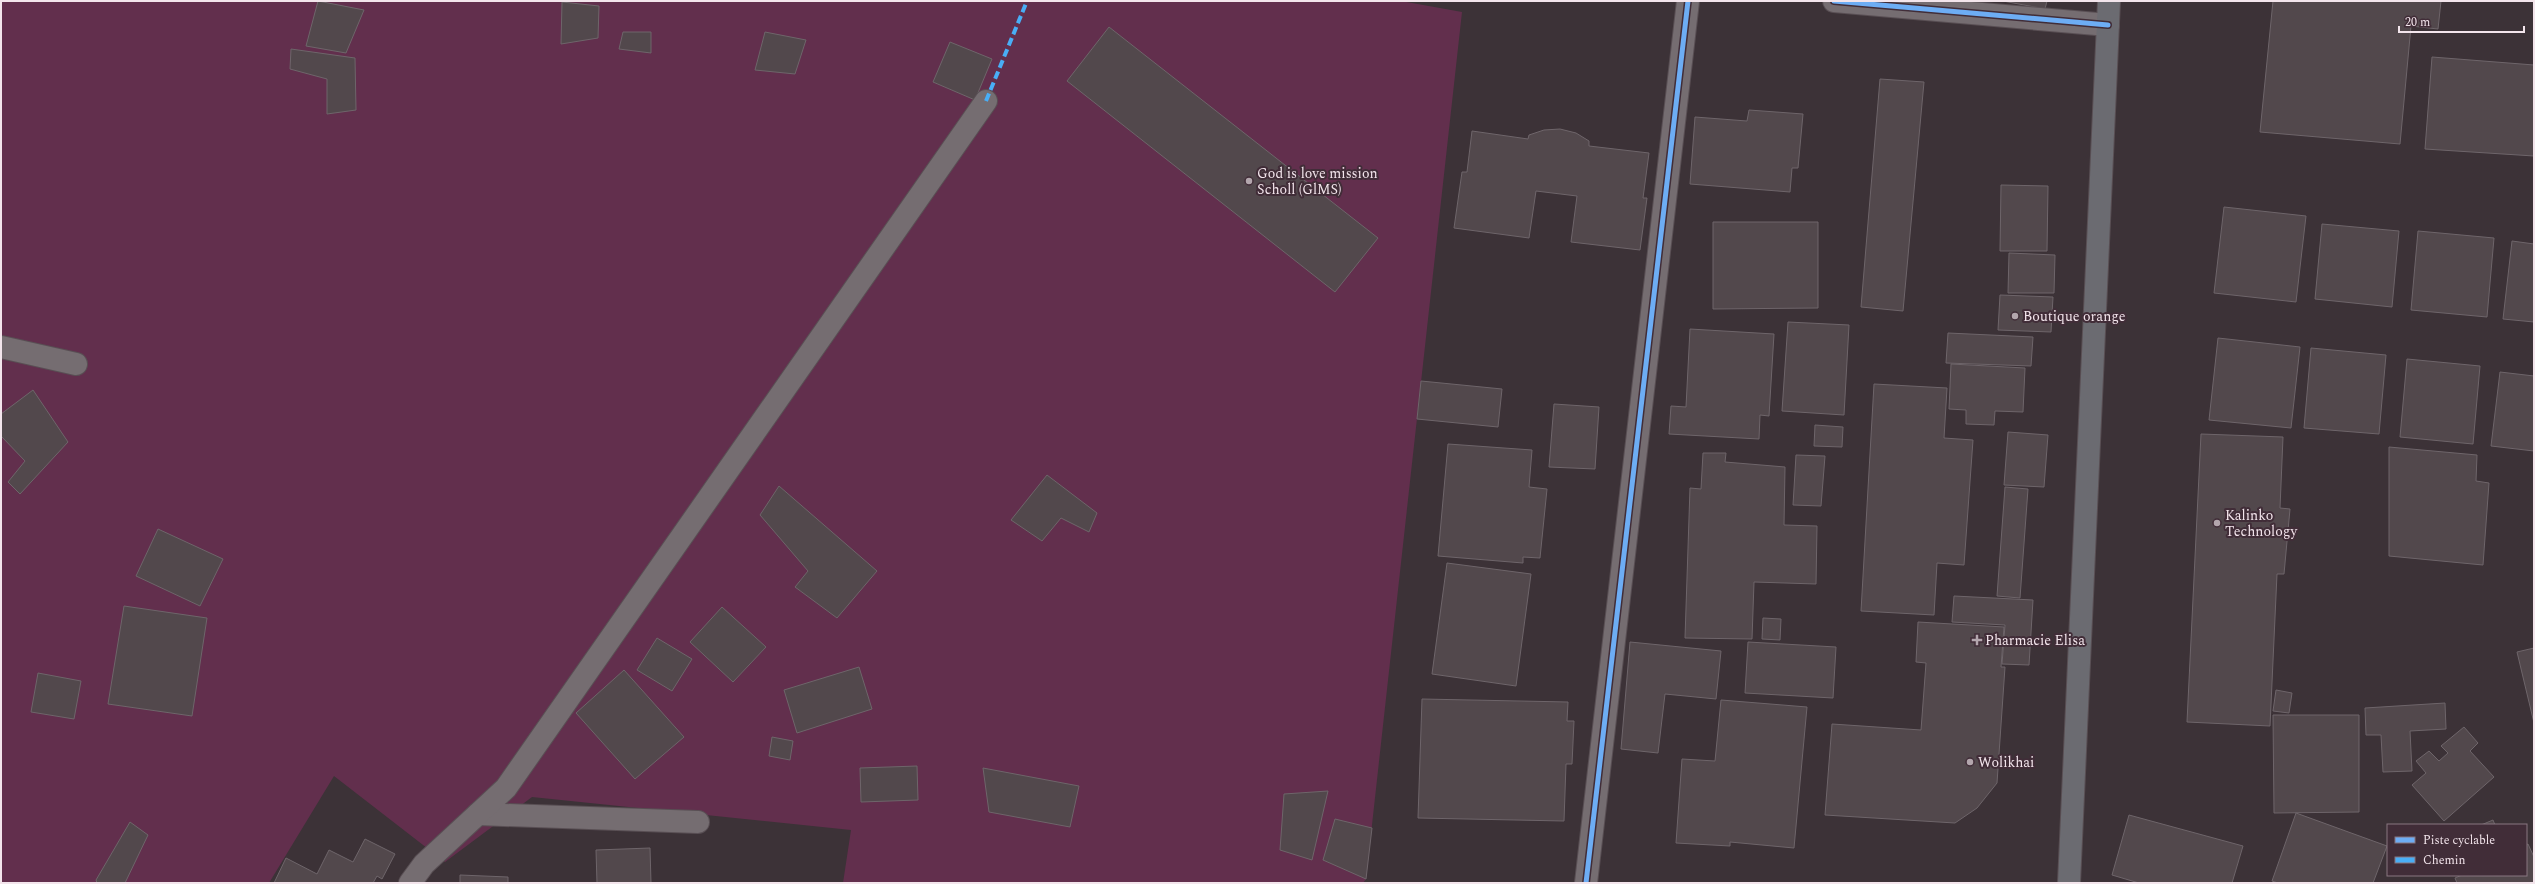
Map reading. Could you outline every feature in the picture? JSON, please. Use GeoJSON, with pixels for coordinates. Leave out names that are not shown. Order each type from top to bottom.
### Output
{"type":"FeatureCollection","features":[{"type":"Feature","properties":{"kind":"main road"},"geometry":{"type":"LineString","coordinates":[[2069,883],[2109,1]]}},
{"type":"Feature","properties":{"kind":"street"},"geometry":{"type":"LineString","coordinates":[[1586,883],[1688,1]]}},
{"type":"Feature","properties":{"kind":"street"},"geometry":{"type":"LineString","coordinates":[[1834,1],[2108,25]]}},
{"type":"Feature","properties":{"kind":"street"},"geometry":{"type":"LineString","coordinates":[[410,883],[424,864],[506,788],[986,101]]}},
{"type":"Feature","properties":{"kind":"street"},"geometry":{"type":"LineString","coordinates":[[1,347],[76,364]]}},
{"type":"Feature","properties":{"kind":"street"},"geometry":{"type":"LineString","coordinates":[[478,814],[698,822]]}},
{"type":"Feature","properties":{"kind":"shaded area"},"geometry":{"type":"Polygon","coordinates":[[[1,1],[1401,1],[1462,12],[1366,879],[1363,883],[843,883],[851,830],[532,797],[445,862],[334,776],[269,883],[1,883],[1,1]]]}},
{"type":"Feature","properties":{"kind":"building"},"geometry":{"type":"Polygon","coordinates":[[[318,1],[364,10],[346,53],[306,46],[318,1]]]}},
{"type":"Feature","properties":{"kind":"building"},"geometry":{"type":"Polygon","coordinates":[[[2003,1],[2047,1],[2045,9],[2003,1]]]}},
{"type":"Feature","properties":{"kind":"building"},"geometry":{"type":"Polygon","coordinates":[[[2273,1],[2441,1],[2438,29],[2411,26],[2400,144],[2260,132],[2273,1]]]}},
{"type":"Feature","properties":{"kind":"building"},"geometry":{"type":"Polygon","coordinates":[[[562,2],[599,6],[598,38],[561,44],[562,2]]]}},
{"type":"Feature","properties":{"kind":"building"},"geometry":{"type":"Polygon","coordinates":[[[1109,27],[1378,238],[1335,292],[1067,81],[1109,27]]]}},
{"type":"Feature","properties":{"kind":"building"},"geometry":{"type":"Polygon","coordinates":[[[623,32],[651,32],[651,53],[619,49],[623,32]]]}},
{"type":"Feature","properties":{"kind":"building"},"geometry":{"type":"Polygon","coordinates":[[[765,32],[806,40],[795,74],[755,70],[765,32]]]}},
{"type":"Feature","properties":{"kind":"building"},"geometry":{"type":"Polygon","coordinates":[[[950,42],[992,59],[975,100],[933,82],[950,42]]]}},
{"type":"Feature","properties":{"kind":"building"},"geometry":{"type":"Polygon","coordinates":[[[291,49],[355,58],[356,110],[327,114],[327,79],[290,69],[291,49]]]}},
{"type":"Feature","properties":{"kind":"building"},"geometry":{"type":"Polygon","coordinates":[[[2432,57],[2534,65],[2534,156],[2425,149],[2432,57]]]}},
{"type":"Feature","properties":{"kind":"building"},"geometry":{"type":"Polygon","coordinates":[[[1880,79],[1924,82],[1903,311],[1861,307],[1880,79]]]}},
{"type":"Feature","properties":{"kind":"building"},"geometry":{"type":"Polygon","coordinates":[[[1749,110],[1803,114],[1798,168],[1792,168],[1790,192],[1690,184],[1695,117],[1747,121],[1749,110]]]}},
{"type":"Feature","properties":{"kind":"building"},"geometry":{"type":"Polygon","coordinates":[[[1560,129],[1576,133],[1589,141],[1589,146],[1649,153],[1643,198],[1647,198],[1640,250],[1571,242],[1577,196],[1536,191],[1529,238],[1454,228],[1462,172],[1467,172],[1472,131],[1528,139],[1529,135],[1544,130],[1560,129]]]}},
{"type":"Feature","properties":{"kind":"building"},"geometry":{"type":"Polygon","coordinates":[[[2001,185],[2048,186],[2047,251],[2000,251],[2001,185]]]}},
{"type":"Feature","properties":{"kind":"building"},"geometry":{"type":"Polygon","coordinates":[[[2224,207],[2306,216],[2296,302],[2214,293],[2224,207]]]}},
{"type":"Feature","properties":{"kind":"building"},"geometry":{"type":"Polygon","coordinates":[[[1713,222],[1818,222],[1818,308],[1713,309],[1713,222]]]}},
{"type":"Feature","properties":{"kind":"building"},"geometry":{"type":"Polygon","coordinates":[[[2322,224],[2399,231],[2392,307],[2315,299],[2322,224]]]}},
{"type":"Feature","properties":{"kind":"building"},"geometry":{"type":"Polygon","coordinates":[[[2418,231],[2494,238],[2487,317],[2411,310],[2418,231]]]}},
{"type":"Feature","properties":{"kind":"building"},"geometry":{"type":"Polygon","coordinates":[[[2512,241],[2534,244],[2534,322],[2503,319],[2512,241]]]}},
{"type":"Feature","properties":{"kind":"building"},"geometry":{"type":"Polygon","coordinates":[[[2009,253],[2055,255],[2054,293],[2008,293],[2009,253]]]}},
{"type":"Feature","properties":{"kind":"building"},"geometry":{"type":"Polygon","coordinates":[[[2000,295],[2053,297],[2051,332],[1998,330],[2000,295]]]}},
{"type":"Feature","properties":{"kind":"building"},"geometry":{"type":"Polygon","coordinates":[[[1788,322],[1849,325],[1844,415],[1782,411],[1788,322]]]}},
{"type":"Feature","properties":{"kind":"building"},"geometry":{"type":"Polygon","coordinates":[[[1690,329],[1774,334],[1769,416],[1760,415],[1759,439],[1669,434],[1671,406],[1686,407],[1690,329]]]}},
{"type":"Feature","properties":{"kind":"building"},"geometry":{"type":"Polygon","coordinates":[[[1948,333],[2033,337],[2031,366],[1946,363],[1948,333]]]}},
{"type":"Feature","properties":{"kind":"building"},"geometry":{"type":"Polygon","coordinates":[[[2218,338],[2300,347],[2291,428],[2209,420],[2218,338]]]}},
{"type":"Feature","properties":{"kind":"building"},"geometry":{"type":"Polygon","coordinates":[[[2311,348],[2386,355],[2379,434],[2304,428],[2311,348]]]}},
{"type":"Feature","properties":{"kind":"building"},"geometry":{"type":"Polygon","coordinates":[[[2407,359],[2480,366],[2473,444],[2400,437],[2407,359]]]}},
{"type":"Feature","properties":{"kind":"building"},"geometry":{"type":"Polygon","coordinates":[[[1951,364],[2025,368],[2023,412],[1995,411],[1994,425],[1966,424],[1966,410],[1949,409],[1951,364]]]}},
{"type":"Feature","properties":{"kind":"building"},"geometry":{"type":"Polygon","coordinates":[[[2500,372],[2534,376],[2534,451],[2491,446],[2500,372]]]}},
{"type":"Feature","properties":{"kind":"building"},"geometry":{"type":"Polygon","coordinates":[[[1421,381],[1502,389],[1498,427],[1417,419],[1421,381]]]}},
{"type":"Feature","properties":{"kind":"building"},"geometry":{"type":"Polygon","coordinates":[[[1874,384],[1947,388],[1944,438],[1973,440],[1964,565],[1937,563],[1934,615],[1861,611],[1874,384]]]}},
{"type":"Feature","properties":{"kind":"building"},"geometry":{"type":"Polygon","coordinates":[[[33,390],[68,442],[20,494],[8,482],[25,461],[1,436],[1,414],[33,390]]]}},
{"type":"Feature","properties":{"kind":"building"},"geometry":{"type":"Polygon","coordinates":[[[1554,404],[1599,407],[1595,469],[1549,467],[1554,404]]]}},
{"type":"Feature","properties":{"kind":"building"},"geometry":{"type":"Polygon","coordinates":[[[1815,425],[1843,427],[1842,447],[1814,446],[1815,425]]]}},
{"type":"Feature","properties":{"kind":"building"},"geometry":{"type":"Polygon","coordinates":[[[2008,432],[2048,435],[2044,487],[2004,485],[2008,432]]]}},
{"type":"Feature","properties":{"kind":"building"},"geometry":{"type":"Polygon","coordinates":[[[2201,434],[2283,437],[2280,508],[2290,509],[2284,574],[2277,574],[2270,726],[2187,722],[2201,434]]]}},
{"type":"Feature","properties":{"kind":"building"},"geometry":{"type":"Polygon","coordinates":[[[1448,444],[1532,450],[1529,487],[1547,489],[1540,558],[1523,557],[1523,563],[1438,556],[1448,444]]]}},
{"type":"Feature","properties":{"kind":"building"},"geometry":{"type":"Polygon","coordinates":[[[2389,447],[2477,455],[2476,481],[2489,483],[2483,565],[2389,556],[2389,447]]]}},
{"type":"Feature","properties":{"kind":"building"},"geometry":{"type":"Polygon","coordinates":[[[1703,453],[1726,453],[1725,462],[1785,467],[1784,525],[1817,526],[1816,584],[1754,582],[1752,639],[1685,638],[1690,488],[1701,489],[1703,453]]]}},
{"type":"Feature","properties":{"kind":"building"},"geometry":{"type":"Polygon","coordinates":[[[1796,455],[1825,456],[1821,506],[1793,505],[1796,455]]]}},
{"type":"Feature","properties":{"kind":"building"},"geometry":{"type":"Polygon","coordinates":[[[1047,475],[1097,513],[1089,532],[1061,518],[1042,541],[1011,520],[1047,475]]]}},
{"type":"Feature","properties":{"kind":"building"},"geometry":{"type":"Polygon","coordinates":[[[779,486],[877,571],[837,618],[795,587],[808,571],[760,515],[779,486]]]}},
{"type":"Feature","properties":{"kind":"building"},"geometry":{"type":"Polygon","coordinates":[[[2005,487],[2028,489],[2020,598],[1997,596],[2005,487]]]}},
{"type":"Feature","properties":{"kind":"building"},"geometry":{"type":"Polygon","coordinates":[[[158,529],[223,559],[200,606],[136,576],[158,529]]]}},
{"type":"Feature","properties":{"kind":"building"},"geometry":{"type":"Polygon","coordinates":[[[1447,563],[1531,574],[1516,686],[1432,674],[1447,563]]]}},
{"type":"Feature","properties":{"kind":"building"},"geometry":{"type":"Polygon","coordinates":[[[1954,596],[2033,600],[2029,665],[2002,664],[2005,625],[1952,622],[1954,596]]]}},
{"type":"Feature","properties":{"kind":"building"},"geometry":{"type":"Polygon","coordinates":[[[124,606],[207,618],[192,716],[108,704],[124,606]]]}},
{"type":"Feature","properties":{"kind":"building"},"geometry":{"type":"Polygon","coordinates":[[[722,607],[766,647],[733,682],[690,642],[722,607]]]}},
{"type":"Feature","properties":{"kind":"building"},"geometry":{"type":"Polygon","coordinates":[[[1763,618],[1781,619],[1780,640],[1762,639],[1763,618]]]}},
{"type":"Feature","properties":{"kind":"building"},"geometry":{"type":"Polygon","coordinates":[[[1918,622],[2004,627],[2001,667],[2005,667],[1997,783],[1977,808],[1955,823],[1825,815],[1832,724],[1921,730],[1926,663],[1916,662],[1918,622]]]}},
{"type":"Feature","properties":{"kind":"building"},"geometry":{"type":"Polygon","coordinates":[[[657,638],[692,659],[672,691],[637,670],[657,638]]]}},
{"type":"Feature","properties":{"kind":"building"},"geometry":{"type":"Polygon","coordinates":[[[1630,642],[1721,651],[1716,699],[1665,694],[1658,753],[1621,749],[1630,642]]]}},
{"type":"Feature","properties":{"kind":"building"},"geometry":{"type":"Polygon","coordinates":[[[1748,642],[1836,647],[1833,698],[1745,693],[1748,642]]]}},
{"type":"Feature","properties":{"kind":"building"},"geometry":{"type":"Polygon","coordinates":[[[2534,648],[2534,723],[2517,652],[2534,648]]]}},
{"type":"Feature","properties":{"kind":"building"},"geometry":{"type":"Polygon","coordinates":[[[859,667],[872,709],[797,733],[784,690],[859,667]]]}},
{"type":"Feature","properties":{"kind":"building"},"geometry":{"type":"Polygon","coordinates":[[[624,670],[684,737],[635,779],[576,713],[624,670]]]}},
{"type":"Feature","properties":{"kind":"building"},"geometry":{"type":"Polygon","coordinates":[[[38,673],[81,681],[74,719],[31,712],[38,673]]]}},
{"type":"Feature","properties":{"kind":"building"},"geometry":{"type":"Polygon","coordinates":[[[2276,690],[2292,693],[2289,713],[2273,711],[2276,690]]]}},
{"type":"Feature","properties":{"kind":"building"},"geometry":{"type":"Polygon","coordinates":[[[1422,699],[1568,702],[1567,721],[1574,721],[1572,764],[1566,764],[1564,821],[1418,818],[1422,699]]]}},
{"type":"Feature","properties":{"kind":"building"},"geometry":{"type":"Polygon","coordinates":[[[1721,700],[1807,707],[1794,848],[1730,842],[1730,846],[1676,843],[1682,759],[1715,761],[1721,700]]]}},
{"type":"Feature","properties":{"kind":"building"},"geometry":{"type":"Polygon","coordinates":[[[2445,703],[2446,729],[2410,731],[2412,771],[2383,772],[2381,735],[2366,735],[2365,708],[2445,703]]]}},
{"type":"Feature","properties":{"kind":"building"},"geometry":{"type":"Polygon","coordinates":[[[2273,715],[2359,715],[2359,812],[2274,813],[2273,715]]]}},
{"type":"Feature","properties":{"kind":"building"},"geometry":{"type":"Polygon","coordinates":[[[2464,727],[2478,743],[2470,751],[2494,777],[2444,821],[2412,785],[2426,773],[2416,761],[2429,751],[2439,761],[2448,753],[2441,746],[2464,727]]]}},
{"type":"Feature","properties":{"kind":"building"},"geometry":{"type":"Polygon","coordinates":[[[772,737],[793,741],[790,760],[769,756],[772,737]]]}},
{"type":"Feature","properties":{"kind":"building"},"geometry":{"type":"Polygon","coordinates":[[[917,766],[918,800],[861,802],[860,768],[917,766]]]}},
{"type":"Feature","properties":{"kind":"building"},"geometry":{"type":"Polygon","coordinates":[[[983,768],[1079,786],[1070,827],[989,812],[983,768]]]}},
{"type":"Feature","properties":{"kind":"building"},"geometry":{"type":"Polygon","coordinates":[[[1328,791],[1312,860],[1280,850],[1284,794],[1328,791]]]}},
{"type":"Feature","properties":{"kind":"building"},"geometry":{"type":"Polygon","coordinates":[[[2296,813],[2387,846],[2373,883],[2278,883],[2272,881],[2296,813]]]}},
{"type":"Feature","properties":{"kind":"building"},"geometry":{"type":"Polygon","coordinates":[[[2129,815],[2243,846],[2232,883],[2139,883],[2112,875],[2129,815]]]}},
{"type":"Feature","properties":{"kind":"building"},"geometry":{"type":"Polygon","coordinates":[[[1335,819],[1372,828],[1366,879],[1323,860],[1335,819]]]}},
{"type":"Feature","properties":{"kind":"building"},"geometry":{"type":"Polygon","coordinates":[[[2493,820],[2495,824],[2483,824],[2493,820]]]}},
{"type":"Feature","properties":{"kind":"building"},"geometry":{"type":"Polygon","coordinates":[[[130,822],[148,835],[125,883],[97,883],[96,880],[130,822]]]}},
{"type":"Feature","properties":{"kind":"building"},"geometry":{"type":"Polygon","coordinates":[[[365,839],[395,854],[382,879],[377,876],[373,883],[274,883],[286,858],[317,874],[329,850],[353,862],[365,839]]]}},
{"type":"Feature","properties":{"kind":"building"},"geometry":{"type":"Polygon","coordinates":[[[2527,844],[2534,857],[2534,883],[2457,883],[2455,878],[2460,876],[2527,876],[2527,844]]]}},
{"type":"Feature","properties":{"kind":"building"},"geometry":{"type":"Polygon","coordinates":[[[650,848],[651,883],[597,883],[596,850],[650,848]]]}},
{"type":"Feature","properties":{"kind":"building"},"geometry":{"type":"Polygon","coordinates":[[[460,875],[508,877],[508,883],[460,883],[460,875]]]}},
{"type":"Feature","properties":{"kind":"marked path"},"geometry":{"type":"LineString","coordinates":[[986,101],[1027,1]]}},
{"type":"Feature","properties":{"kind":"cycle path"},"geometry":{"type":"LineString","coordinates":[[1586,883],[1688,1]]}},
{"type":"Feature","properties":{"kind":"cycle path"},"geometry":{"type":"LineString","coordinates":[[1834,1],[2108,25]]}},
{"type":"Feature","properties":{"kind":"place","name":"God is love mission Scholl (GlMS)"},"geometry":{"type":"Point","coordinates":[1249,181]}},
{"type":"Feature","properties":{"kind":"place","name":"Boutique orange"},"geometry":{"type":"Point","coordinates":[2015,316]}},
{"type":"Feature","properties":{"kind":"place","name":"Kalinko Technology"},"geometry":{"type":"Point","coordinates":[2217,523]}},
{"type":"Feature","properties":{"kind":"place","name":"Pharmacie Elisa"},"geometry":{"type":"Point","coordinates":[1977,640]}},
{"type":"Feature","properties":{"kind":"place","name":"Wolikhai"},"geometry":{"type":"Point","coordinates":[1970,762]}}]}
